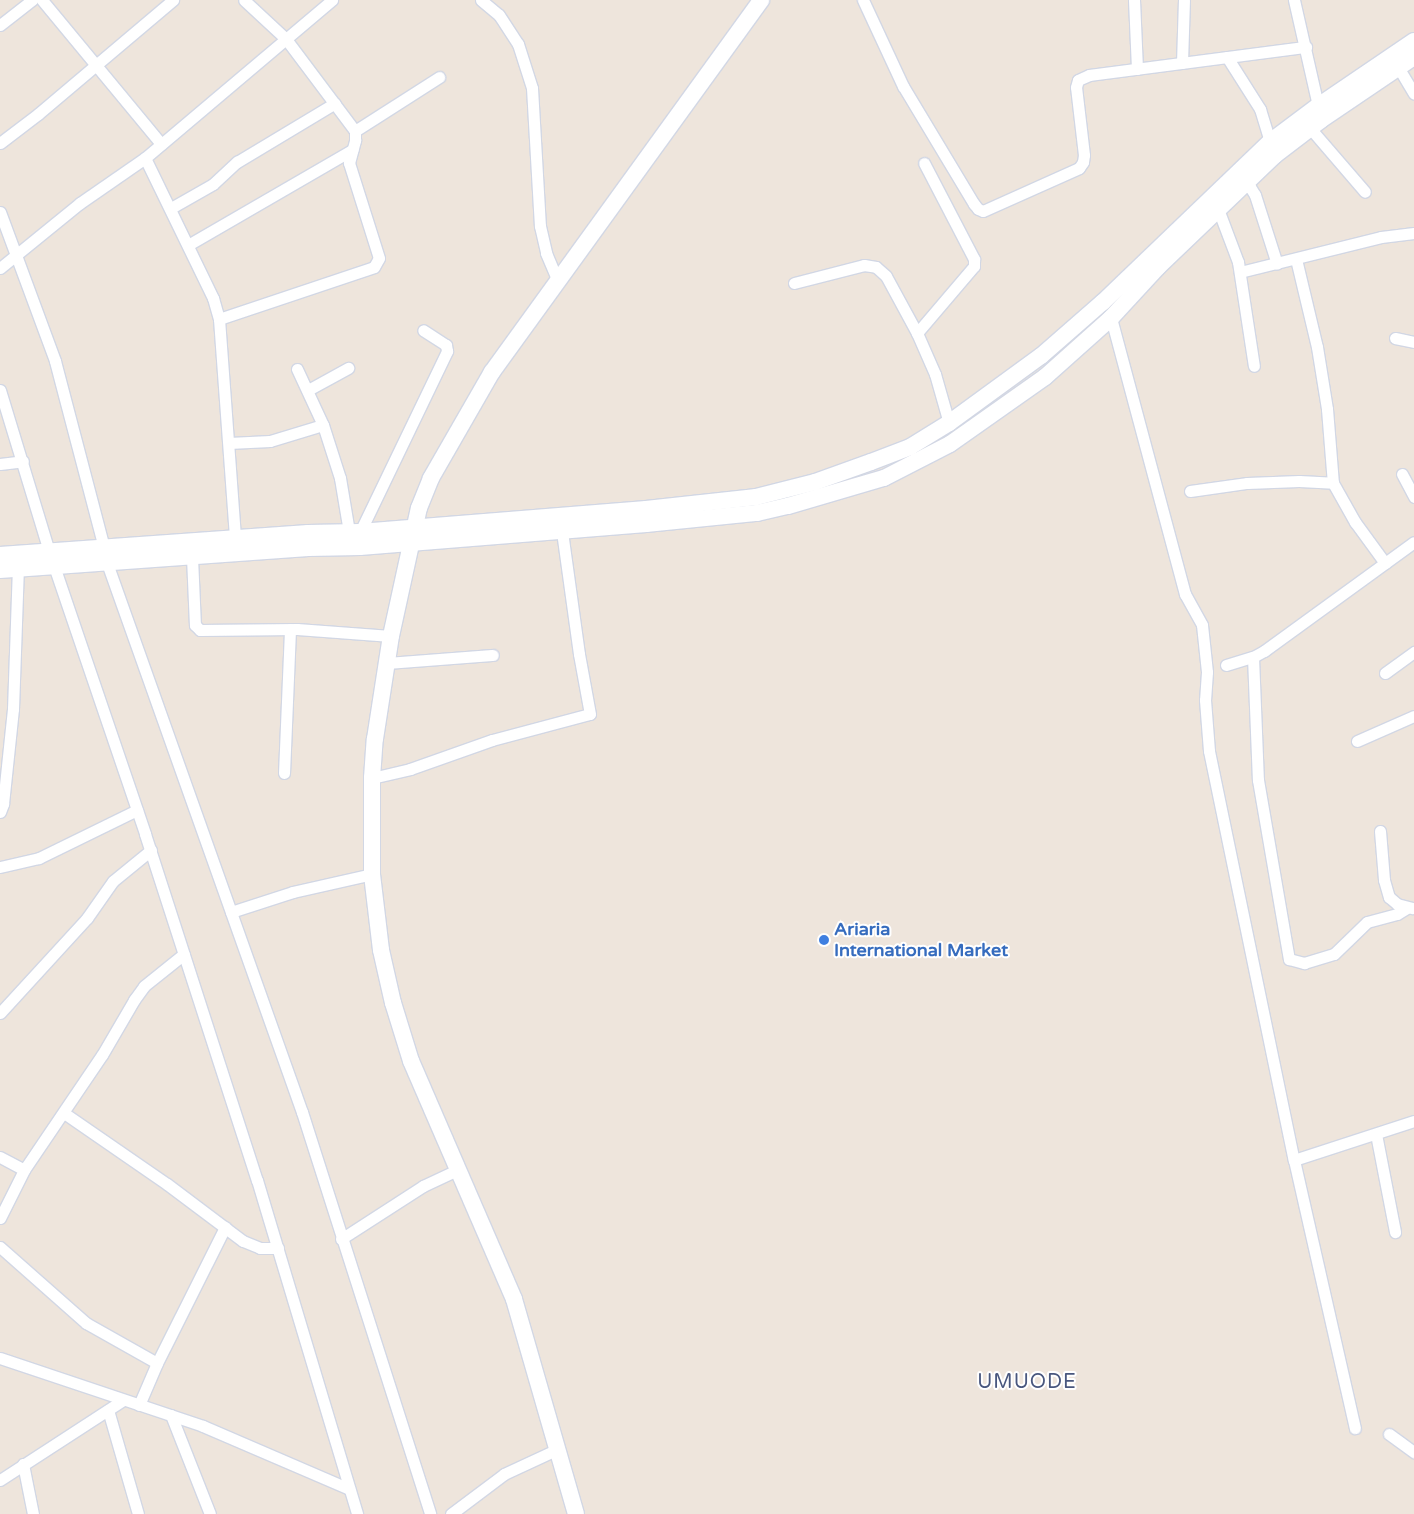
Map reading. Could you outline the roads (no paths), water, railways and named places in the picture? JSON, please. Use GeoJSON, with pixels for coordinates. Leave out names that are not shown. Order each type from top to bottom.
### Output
{"type":"FeatureCollection","features":[{"type":"Feature","properties":{"kind":"main road"},"geometry":{"type":"LineString","coordinates":[[576,1514],[514,1299],[411,1061],[393,1004],[382,950],[372,874],[372,778],[391,636],[419,508],[431,478],[492,372],[758,2]]}},
{"type":"Feature","properties":{"kind":"main road"},"geometry":{"type":"LineString","coordinates":[[106,555],[192,556],[756,498],[814,482],[910,447],[949,423],[1041,356],[1110,296],[1270,142],[1318,106],[1414,41]]}},
{"type":"Feature","properties":{"kind":"main road"},"geometry":{"type":"LineString","coordinates":[[0,555],[51,559],[106,555],[235,538],[355,532],[414,534],[562,531],[757,513],[884,478],[950,444],[1045,377],[1111,318],[1158,267],[1274,156],[1310,128],[1414,57]]}},
{"type":"Feature","properties":{"kind":"main road"},"geometry":{"type":"LineString","coordinates":[[0,570],[18,569],[51,559]]}},
{"type":"Feature","properties":{"kind":"street"},"geometry":{"type":"LineString","coordinates":[[0,25],[32,0]]}},
{"type":"Feature","properties":{"kind":"street"},"geometry":{"type":"LineString","coordinates":[[42,0],[161,144]]}},
{"type":"Feature","properties":{"kind":"street"},"geometry":{"type":"LineString","coordinates":[[0,142],[38,114],[173,0]]}},
{"type":"Feature","properties":{"kind":"street"},"geometry":{"type":"LineString","coordinates":[[219,319],[374,267],[378,262],[348,163],[355,131],[286,38],[244,0]]}},
{"type":"Feature","properties":{"kind":"street"},"geometry":{"type":"LineString","coordinates":[[0,268],[80,203],[144,158],[332,0]]}},
{"type":"Feature","properties":{"kind":"street"},"geometry":{"type":"LineString","coordinates":[[481,0],[499,15],[518,44],[532,88],[540,226],[546,253],[558,279]]}},
{"type":"Feature","properties":{"kind":"street"},"geometry":{"type":"LineString","coordinates":[[863,0],[903,86],[974,204],[983,211],[1079,168],[1083,162],[1084,155],[1076,87],[1078,80],[1088,75],[1306,47]]}},
{"type":"Feature","properties":{"kind":"street"},"geometry":{"type":"LineString","coordinates":[[1134,0],[1137,69]]}},
{"type":"Feature","properties":{"kind":"street"},"geometry":{"type":"LineString","coordinates":[[1182,63],[1184,0]]}},
{"type":"Feature","properties":{"kind":"street"},"geometry":{"type":"LineString","coordinates":[[1294,0],[1318,106]]}},
{"type":"Feature","properties":{"kind":"street"},"geometry":{"type":"LineString","coordinates":[[1227,57],[1260,110],[1270,142]]}},
{"type":"Feature","properties":{"kind":"street"},"geometry":{"type":"LineString","coordinates":[[1398,67],[1414,94]]}},
{"type":"Feature","properties":{"kind":"street"},"geometry":{"type":"LineString","coordinates":[[355,131],[439,77]]}},
{"type":"Feature","properties":{"kind":"street"},"geometry":{"type":"LineString","coordinates":[[171,208],[214,184],[237,162],[335,103]]}},
{"type":"Feature","properties":{"kind":"street"},"geometry":{"type":"LineString","coordinates":[[1310,128],[1365,192]]}},
{"type":"Feature","properties":{"kind":"street"},"geometry":{"type":"LineString","coordinates":[[188,245],[352,150]]}},
{"type":"Feature","properties":{"kind":"street"},"geometry":{"type":"LineString","coordinates":[[144,158],[171,208],[213,298],[219,319],[235,538]]}},
{"type":"Feature","properties":{"kind":"street"},"geometry":{"type":"LineString","coordinates":[[917,333],[974,266],[974,259],[924,164]]}},
{"type":"Feature","properties":{"kind":"street"},"geometry":{"type":"LineString","coordinates":[[1241,187],[1250,187],[1255,195],[1277,264]]}},
{"type":"Feature","properties":{"kind":"street"},"geometry":{"type":"LineString","coordinates":[[1218,209],[1228,230],[1240,272],[1254,366]]}},
{"type":"Feature","properties":{"kind":"street"},"geometry":{"type":"LineString","coordinates":[[0,212],[55,361],[106,555],[302,1112],[430,1514]]}},
{"type":"Feature","properties":{"kind":"street"},"geometry":{"type":"LineString","coordinates":[[1240,272],[1381,237],[1414,233]]}},
{"type":"Feature","properties":{"kind":"street"},"geometry":{"type":"LineString","coordinates":[[1296,259],[1317,347],[1327,409],[1333,483],[1354,522],[1385,563]]}},
{"type":"Feature","properties":{"kind":"street"},"geometry":{"type":"LineString","coordinates":[[794,283],[864,265],[876,267],[886,276],[917,333],[935,374],[949,423]]}},
{"type":"Feature","properties":{"kind":"street"},"geometry":{"type":"LineString","coordinates":[[1111,318],[1185,594],[1202,625],[1207,672],[1205,700],[1209,751],[1294,1160],[1355,1428]]}},
{"type":"Feature","properties":{"kind":"street"},"geometry":{"type":"LineString","coordinates":[[355,532],[447,351],[446,345],[423,330]]}},
{"type":"Feature","properties":{"kind":"street"},"geometry":{"type":"LineString","coordinates":[[1396,338],[1414,342]]}},
{"type":"Feature","properties":{"kind":"street"},"geometry":{"type":"LineString","coordinates":[[308,390],[348,368]]}},
{"type":"Feature","properties":{"kind":"street"},"geometry":{"type":"LineString","coordinates":[[297,369],[323,425],[355,532]]}},
{"type":"Feature","properties":{"kind":"street"},"geometry":{"type":"LineString","coordinates":[[0,390],[23,461],[51,559],[151,850],[278,1248],[357,1514]]}},
{"type":"Feature","properties":{"kind":"street"},"geometry":{"type":"LineString","coordinates":[[229,443],[270,441],[323,425]]}},
{"type":"Feature","properties":{"kind":"street"},"geometry":{"type":"LineString","coordinates":[[0,464],[23,461]]}},
{"type":"Feature","properties":{"kind":"street"},"geometry":{"type":"LineString","coordinates":[[1402,474],[1414,497]]}},
{"type":"Feature","properties":{"kind":"street"},"geometry":{"type":"LineString","coordinates":[[1190,490],[1247,483],[1299,481],[1333,483]]}},
{"type":"Feature","properties":{"kind":"street"},"geometry":{"type":"LineString","coordinates":[[372,778],[410,769],[492,740],[590,714],[562,531]]}},
{"type":"Feature","properties":{"kind":"street"},"geometry":{"type":"LineString","coordinates":[[1226,665],[1253,658],[1357,585],[1414,542]]}},
{"type":"Feature","properties":{"kind":"street"},"geometry":{"type":"LineString","coordinates":[[192,556],[195,625],[200,630],[290,629],[391,636]]}},
{"type":"Feature","properties":{"kind":"street"},"geometry":{"type":"LineString","coordinates":[[0,812],[3,804],[13,709],[18,569]]}},
{"type":"Feature","properties":{"kind":"street"},"geometry":{"type":"LineString","coordinates":[[284,773],[290,629]]}},
{"type":"Feature","properties":{"kind":"street"},"geometry":{"type":"LineString","coordinates":[[1385,673],[1414,652]]}},
{"type":"Feature","properties":{"kind":"street"},"geometry":{"type":"LineString","coordinates":[[386,663],[493,655]]}},
{"type":"Feature","properties":{"kind":"street"},"geometry":{"type":"LineString","coordinates":[[1253,658],[1258,780],[1290,959],[1304,963],[1334,954],[1367,922],[1397,914],[1410,908]]}},
{"type":"Feature","properties":{"kind":"street"},"geometry":{"type":"LineString","coordinates":[[1357,741],[1414,716]]}},
{"type":"Feature","properties":{"kind":"street"},"geometry":{"type":"LineString","coordinates":[[0,867],[39,858],[137,810]]}},
{"type":"Feature","properties":{"kind":"street"},"geometry":{"type":"LineString","coordinates":[[1380,831],[1384,880],[1389,897],[1397,904],[1410,908]]}},
{"type":"Feature","properties":{"kind":"street"},"geometry":{"type":"LineString","coordinates":[[0,1013],[87,918],[113,881],[151,850]]}},
{"type":"Feature","properties":{"kind":"street"},"geometry":{"type":"LineString","coordinates":[[231,912],[293,892],[372,874]]}},
{"type":"Feature","properties":{"kind":"street"},"geometry":{"type":"LineString","coordinates":[[0,1218],[24,1170],[64,1113],[144,986],[184,954]]}},
{"type":"Feature","properties":{"kind":"street"},"geometry":{"type":"LineString","coordinates":[[64,1113],[254,1246],[266,1250],[278,1248]]}},
{"type":"Feature","properties":{"kind":"street"},"geometry":{"type":"LineString","coordinates":[[1294,1160],[1414,1121]]}},
{"type":"Feature","properties":{"kind":"street"},"geometry":{"type":"LineString","coordinates":[[1376,1134],[1395,1232]]}},
{"type":"Feature","properties":{"kind":"street"},"geometry":{"type":"LineString","coordinates":[[0,1157],[24,1170]]}},
{"type":"Feature","properties":{"kind":"street"},"geometry":{"type":"LineString","coordinates":[[341,1239],[423,1186],[459,1169]]}},
{"type":"Feature","properties":{"kind":"street"},"geometry":{"type":"LineString","coordinates":[[139,1405],[157,1363],[225,1227]]}},
{"type":"Feature","properties":{"kind":"street"},"geometry":{"type":"LineString","coordinates":[[0,1247],[86,1323],[157,1363]]}},
{"type":"Feature","properties":{"kind":"street"},"geometry":{"type":"LineString","coordinates":[[0,1358],[172,1415],[271,1454],[349,1489]]}},
{"type":"Feature","properties":{"kind":"street"},"geometry":{"type":"LineString","coordinates":[[0,1480],[123,1400]]}},
{"type":"Feature","properties":{"kind":"street"},"geometry":{"type":"LineString","coordinates":[[108,1410],[138,1514]]}},
{"type":"Feature","properties":{"kind":"street"},"geometry":{"type":"LineString","coordinates":[[172,1415],[210,1514]]}},
{"type":"Feature","properties":{"kind":"street"},"geometry":{"type":"LineString","coordinates":[[1389,1434],[1414,1452]]}},
{"type":"Feature","properties":{"kind":"street"},"geometry":{"type":"LineString","coordinates":[[451,1514],[504,1474],[558,1449]]}},
{"type":"Feature","properties":{"kind":"street"},"geometry":{"type":"LineString","coordinates":[[23,1464],[33,1514]]}},
{"type":"Feature","properties":{"kind":"place","name":"Ariaria International Market"},"geometry":{"type":"Point","coordinates":[824,940]}},
{"type":"Feature","properties":{"kind":"district","name":"UMUODE"},"geometry":{"type":"Point","coordinates":[1027,1382]}}]}
